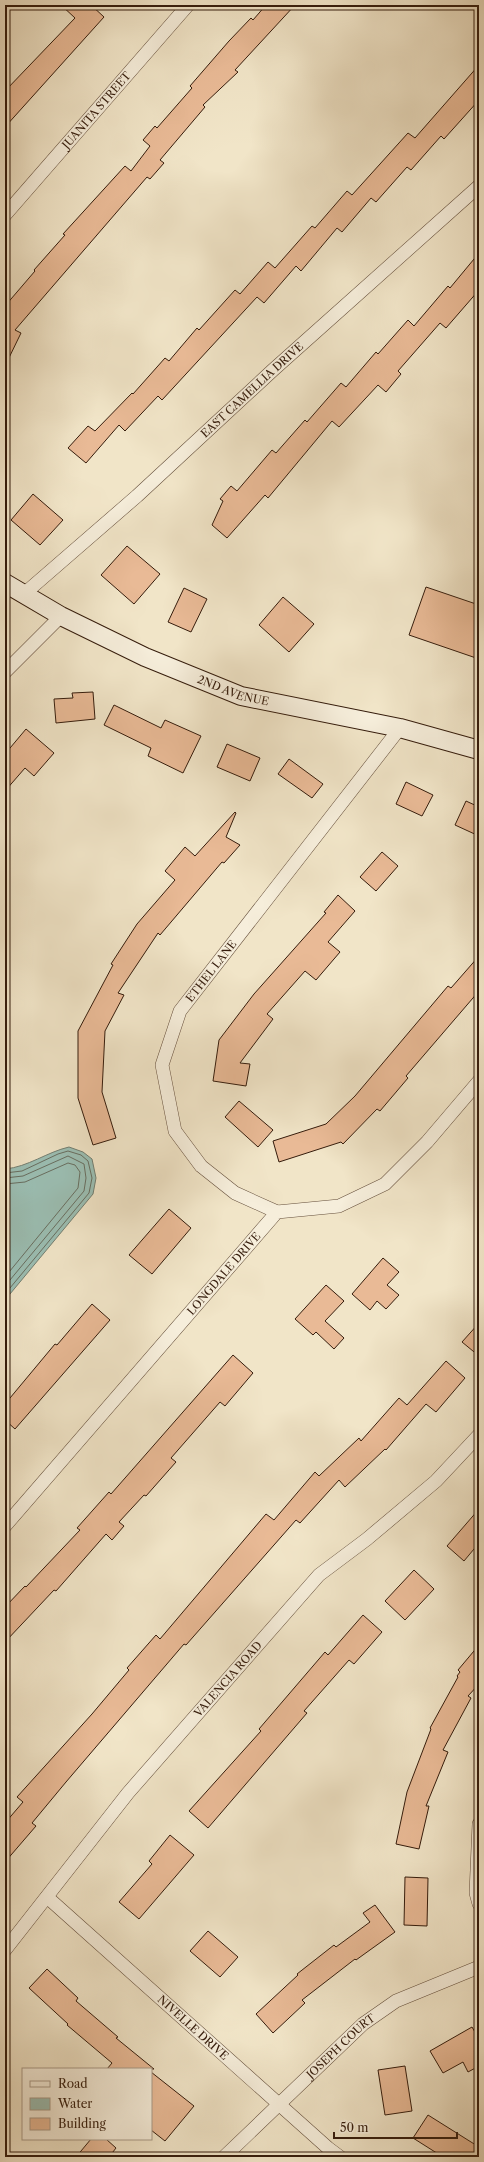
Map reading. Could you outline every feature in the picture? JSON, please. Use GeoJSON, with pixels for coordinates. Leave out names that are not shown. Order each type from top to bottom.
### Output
{"type":"FeatureCollection","features":[{"type":"Feature","properties":{"kind":"street","name":"JUANITA STREET"},"geometry":{"type":"LineString","coordinates":[[5,215],[188,5]]}},
{"type":"Feature","properties":{"kind":"street","name":"EAST CAMELLIA DRIVE"},"geometry":{"type":"LineString","coordinates":[[24,594],[137,496],[273,370],[479,186]]}},
{"type":"Feature","properties":{"kind":"street","name":"2ND AVENUE"},"geometry":{"type":"LineString","coordinates":[[5,583],[61,616],[145,657],[241,696],[400,728],[479,750]]}},
{"type":"Feature","properties":{"kind":"street"},"geometry":{"type":"LineString","coordinates":[[5,672],[61,616]]}},
{"type":"Feature","properties":{"kind":"street","name":"ETHEL LANE"},"geometry":{"type":"LineString","coordinates":[[277,1212],[235,1193],[201,1166],[175,1131],[162,1065],[180,1011],[400,728]]}},
{"type":"Feature","properties":{"kind":"street"},"geometry":{"type":"LineString","coordinates":[[277,1212],[339,1206],[385,1184],[427,1142],[479,1081]]}},
{"type":"Feature","properties":{"kind":"street","name":"LONGDALE DRIVE"},"geometry":{"type":"LineString","coordinates":[[5,1526],[277,1212]]}},
{"type":"Feature","properties":{"kind":"street","name":"VALENCIA ROAD"},"geometry":{"type":"LineString","coordinates":[[5,1950],[128,1793],[319,1575],[367,1539],[436,1481],[479,1435]]}},
{"type":"Feature","properties":{"kind":"street"},"geometry":{"type":"LineString","coordinates":[[479,1824],[476,1893],[479,1904]]}},
{"type":"Feature","properties":{"kind":"street","name":"NIVELLE DRIVE"},"geometry":{"type":"LineString","coordinates":[[47,1897],[328,2148],[340,2157]]}},
{"type":"Feature","properties":{"kind":"street","name":"JOSEPH COURT"},"geometry":{"type":"LineString","coordinates":[[224,2157],[363,2024],[396,2001],[479,1967]]}},
{"type":"Feature","properties":{"kind":"water"},"geometry":{"type":"Polygon","coordinates":[[[69,1147],[83,1152],[92,1159],[96,1178],[93,1194],[5,1300],[5,1169],[22,1165],[69,1147]]]}},
{"type":"Feature","properties":{"kind":"building"},"geometry":{"type":"Polygon","coordinates":[[[61,5],[91,5],[104,17],[5,127],[5,91],[75,18],[61,5]]]}},
{"type":"Feature","properties":{"kind":"building"},"geometry":{"type":"Polygon","coordinates":[[[266,5],[295,5],[235,70],[238,72],[203,105],[205,107],[160,160],[164,163],[150,179],[147,177],[15,330],[21,333],[5,366],[5,306],[65,235],[63,234],[125,166],[131,171],[150,146],[143,140],[155,126],[157,128],[192,88],[190,86],[229,41],[251,18],[253,20],[266,5]]]}},
{"type":"Feature","properties":{"kind":"building"},"geometry":{"type":"Polygon","coordinates":[[[479,65],[479,100],[444,139],[441,136],[411,170],[407,167],[376,202],[371,198],[342,232],[337,228],[301,271],[296,266],[264,303],[257,297],[162,400],[158,396],[125,431],[119,425],[86,463],[68,448],[88,426],[95,431],[132,393],[133,394],[165,358],[169,361],[197,328],[199,330],[235,290],[240,294],[268,262],[275,268],[312,226],[315,228],[347,191],[352,195],[408,133],[415,138],[479,65]]]}},
{"type":"Feature","properties":{"kind":"building"},"geometry":{"type":"Polygon","coordinates":[[[479,253],[479,290],[446,328],[440,323],[398,371],[401,374],[386,392],[378,385],[339,427],[332,421],[268,498],[265,495],[227,538],[212,525],[223,501],[220,499],[231,486],[237,491],[272,450],[276,453],[305,420],[307,422],[341,383],[346,387],[376,352],[378,354],[408,320],[414,326],[448,286],[450,288],[479,253]]]}},
{"type":"Feature","properties":{"kind":"building"},"geometry":{"type":"Polygon","coordinates":[[[33,494],[63,520],[40,545],[11,520],[33,494]]]}},
{"type":"Feature","properties":{"kind":"building"},"geometry":{"type":"Polygon","coordinates":[[[127,546],[160,574],[134,604],[101,575],[127,546]]]}},
{"type":"Feature","properties":{"kind":"building"},"geometry":{"type":"Polygon","coordinates":[[[426,587],[479,605],[479,659],[409,635],[426,587]]]}},
{"type":"Feature","properties":{"kind":"building"},"geometry":{"type":"Polygon","coordinates":[[[184,588],[207,599],[191,632],[168,622],[184,588]]]}},
{"type":"Feature","properties":{"kind":"building"},"geometry":{"type":"Polygon","coordinates":[[[283,597],[314,624],[289,652],[259,625],[283,597]]]}},
{"type":"Feature","properties":{"kind":"building"},"geometry":{"type":"Polygon","coordinates":[[[93,692],[95,719],[56,723],[54,699],[73,698],[72,693],[93,692]]]}},
{"type":"Feature","properties":{"kind":"building"},"geometry":{"type":"Polygon","coordinates":[[[114,705],[161,728],[165,720],[201,736],[183,773],[148,756],[151,748],[104,725],[114,705]]]}},
{"type":"Feature","properties":{"kind":"building"},"geometry":{"type":"Polygon","coordinates":[[[26,729],[54,753],[34,776],[25,768],[5,791],[5,754],[26,729]]]}},
{"type":"Feature","properties":{"kind":"building"},"geometry":{"type":"Polygon","coordinates":[[[227,744],[260,758],[250,781],[217,767],[227,744]]]}},
{"type":"Feature","properties":{"kind":"building"},"geometry":{"type":"Polygon","coordinates":[[[289,759],[323,784],[312,798],[278,774],[289,759]]]}},
{"type":"Feature","properties":{"kind":"building"},"geometry":{"type":"Polygon","coordinates":[[[406,782],[433,795],[422,816],[396,804],[406,782]]]}},
{"type":"Feature","properties":{"kind":"building"},"geometry":{"type":"Polygon","coordinates":[[[466,801],[479,807],[479,836],[455,825],[466,801]]]}},
{"type":"Feature","properties":{"kind":"building"},"geometry":{"type":"Polygon","coordinates":[[[235,812],[236,813],[226,837],[240,845],[224,863],[222,862],[160,935],[158,933],[118,993],[124,995],[105,1031],[102,1092],[116,1138],[93,1145],[78,1098],[78,1031],[113,965],[111,964],[137,924],[175,880],[165,871],[185,847],[195,856],[235,812]]]}},
{"type":"Feature","properties":{"kind":"building"},"geometry":{"type":"Polygon","coordinates":[[[382,852],[398,866],[376,891],[360,877],[382,852]]]}},
{"type":"Feature","properties":{"kind":"building"},"geometry":{"type":"Polygon","coordinates":[[[338,895],[355,911],[328,942],[340,952],[316,980],[305,971],[267,1014],[273,1019],[240,1063],[250,1064],[246,1086],[213,1081],[219,1040],[254,994],[326,913],[324,912],[338,895]]]}},
{"type":"Feature","properties":{"kind":"building"},"geometry":{"type":"Polygon","coordinates":[[[479,956],[479,991],[406,1076],[408,1078],[380,1111],[377,1109],[343,1144],[341,1142],[279,1162],[273,1141],[326,1124],[355,1096],[448,986],[451,988],[479,956]]]}},
{"type":"Feature","properties":{"kind":"building"},"geometry":{"type":"Polygon","coordinates":[[[239,1101],[273,1130],[258,1147],[225,1117],[239,1101]]]}},
{"type":"Feature","properties":{"kind":"building"},"geometry":{"type":"Polygon","coordinates":[[[169,1209],[191,1228],[152,1274],[129,1255],[169,1209]]]}},
{"type":"Feature","properties":{"kind":"building"},"geometry":{"type":"Polygon","coordinates":[[[383,1258],[399,1272],[387,1285],[399,1295],[386,1309],[377,1301],[370,1310],[352,1294],[383,1258]]]}},
{"type":"Feature","properties":{"kind":"building"},"geometry":{"type":"Polygon","coordinates":[[[326,1285],[344,1301],[325,1321],[344,1338],[334,1349],[316,1332],[313,1335],[295,1319],[326,1285]]]}},
{"type":"Feature","properties":{"kind":"building"},"geometry":{"type":"Polygon","coordinates":[[[92,1304],[110,1320],[15,1429],[5,1420],[5,1404],[55,1344],[57,1345],[92,1304]]]}},
{"type":"Feature","properties":{"kind":"building"},"geometry":{"type":"Polygon","coordinates":[[[479,1323],[479,1356],[462,1342],[479,1323]]]}},
{"type":"Feature","properties":{"kind":"building"},"geometry":{"type":"Polygon","coordinates":[[[233,1355],[253,1373],[225,1406],[220,1402],[171,1458],[176,1462],[146,1496],[144,1495],[119,1522],[124,1526],[112,1540],[106,1534],[56,1591],[54,1590],[5,1642],[5,1607],[80,1530],[77,1528],[109,1492],[111,1494],[233,1355]]]}},
{"type":"Feature","properties":{"kind":"building"},"geometry":{"type":"Polygon","coordinates":[[[446,1361],[465,1378],[436,1412],[426,1404],[386,1450],[385,1449],[345,1487],[339,1480],[300,1523],[296,1520],[186,1645],[184,1644],[66,1782],[32,1823],[36,1826],[5,1862],[5,1823],[23,1802],[17,1797],[92,1714],[129,1670],[127,1668],[156,1635],[160,1639],[266,1514],[274,1520],[315,1472],[319,1476],[359,1438],[361,1441],[399,1398],[407,1405],[446,1361]]]}},
{"type":"Feature","properties":{"kind":"building"},"geometry":{"type":"Polygon","coordinates":[[[479,1509],[479,1543],[464,1561],[447,1546],[479,1509]]]}},
{"type":"Feature","properties":{"kind":"building"},"geometry":{"type":"Polygon","coordinates":[[[414,1570],[434,1589],[405,1620],[385,1601],[414,1570]]]}},
{"type":"Feature","properties":{"kind":"building"},"geometry":{"type":"Polygon","coordinates":[[[363,1615],[382,1632],[354,1664],[349,1660],[304,1711],[307,1713],[208,1828],[189,1811],[261,1731],[259,1729],[325,1652],[328,1655],[363,1615]]]}},
{"type":"Feature","properties":{"kind":"building"},"geometry":{"type":"Polygon","coordinates":[[[479,1645],[479,1684],[468,1696],[471,1698],[443,1750],[448,1752],[426,1806],[429,1806],[419,1849],[396,1844],[407,1792],[431,1729],[430,1728],[458,1677],[457,1676],[460,1672],[458,1670],[479,1645]]]}},
{"type":"Feature","properties":{"kind":"building"},"geometry":{"type":"Polygon","coordinates":[[[170,1835],[194,1855],[139,1919],[119,1902],[152,1864],[149,1861],[170,1835]]]}},
{"type":"Feature","properties":{"kind":"building"},"geometry":{"type":"Polygon","coordinates":[[[405,1877],[428,1878],[427,1926],[404,1925],[405,1877]]]}},
{"type":"Feature","properties":{"kind":"building"},"geometry":{"type":"Polygon","coordinates":[[[375,1905],[395,1932],[356,1960],[355,1959],[302,2000],[305,2003],[273,2033],[256,2014],[298,1975],[297,1974],[334,1945],[336,1947],[370,1922],[363,1913],[375,1905]]]}},
{"type":"Feature","properties":{"kind":"building"},"geometry":{"type":"Polygon","coordinates":[[[208,1931],[238,1957],[220,1977],[190,1951],[208,1931]]]}},
{"type":"Feature","properties":{"kind":"building"},"geometry":{"type":"Polygon","coordinates":[[[47,1969],[78,1998],[76,2001],[118,2037],[116,2038],[154,2069],[108,2068],[112,2063],[67,2025],[68,2024],[29,1988],[47,1969]]]}},
{"type":"Feature","properties":{"kind":"building"},"geometry":{"type":"Polygon","coordinates":[[[472,2027],[479,2039],[479,2066],[468,2072],[463,2062],[443,2073],[430,2051],[472,2027]]]}},
{"type":"Feature","properties":{"kind":"building"},"geometry":{"type":"Polygon","coordinates":[[[405,2066],[412,2111],[385,2115],[378,2070],[405,2066]]]}},
{"type":"Feature","properties":{"kind":"building"},"geometry":{"type":"Polygon","coordinates":[[[152,2073],[194,2106],[165,2141],[152,2131],[152,2073]]]}},
{"type":"Feature","properties":{"kind":"building"},"geometry":{"type":"Polygon","coordinates":[[[428,2115],[479,2147],[479,2157],[443,2157],[413,2138],[428,2115]]]}},
{"type":"Feature","properties":{"kind":"building"},"geometry":{"type":"Polygon","coordinates":[[[90,2140],[107,2140],[116,2148],[109,2157],[76,2157],[90,2140]]]}}]}
